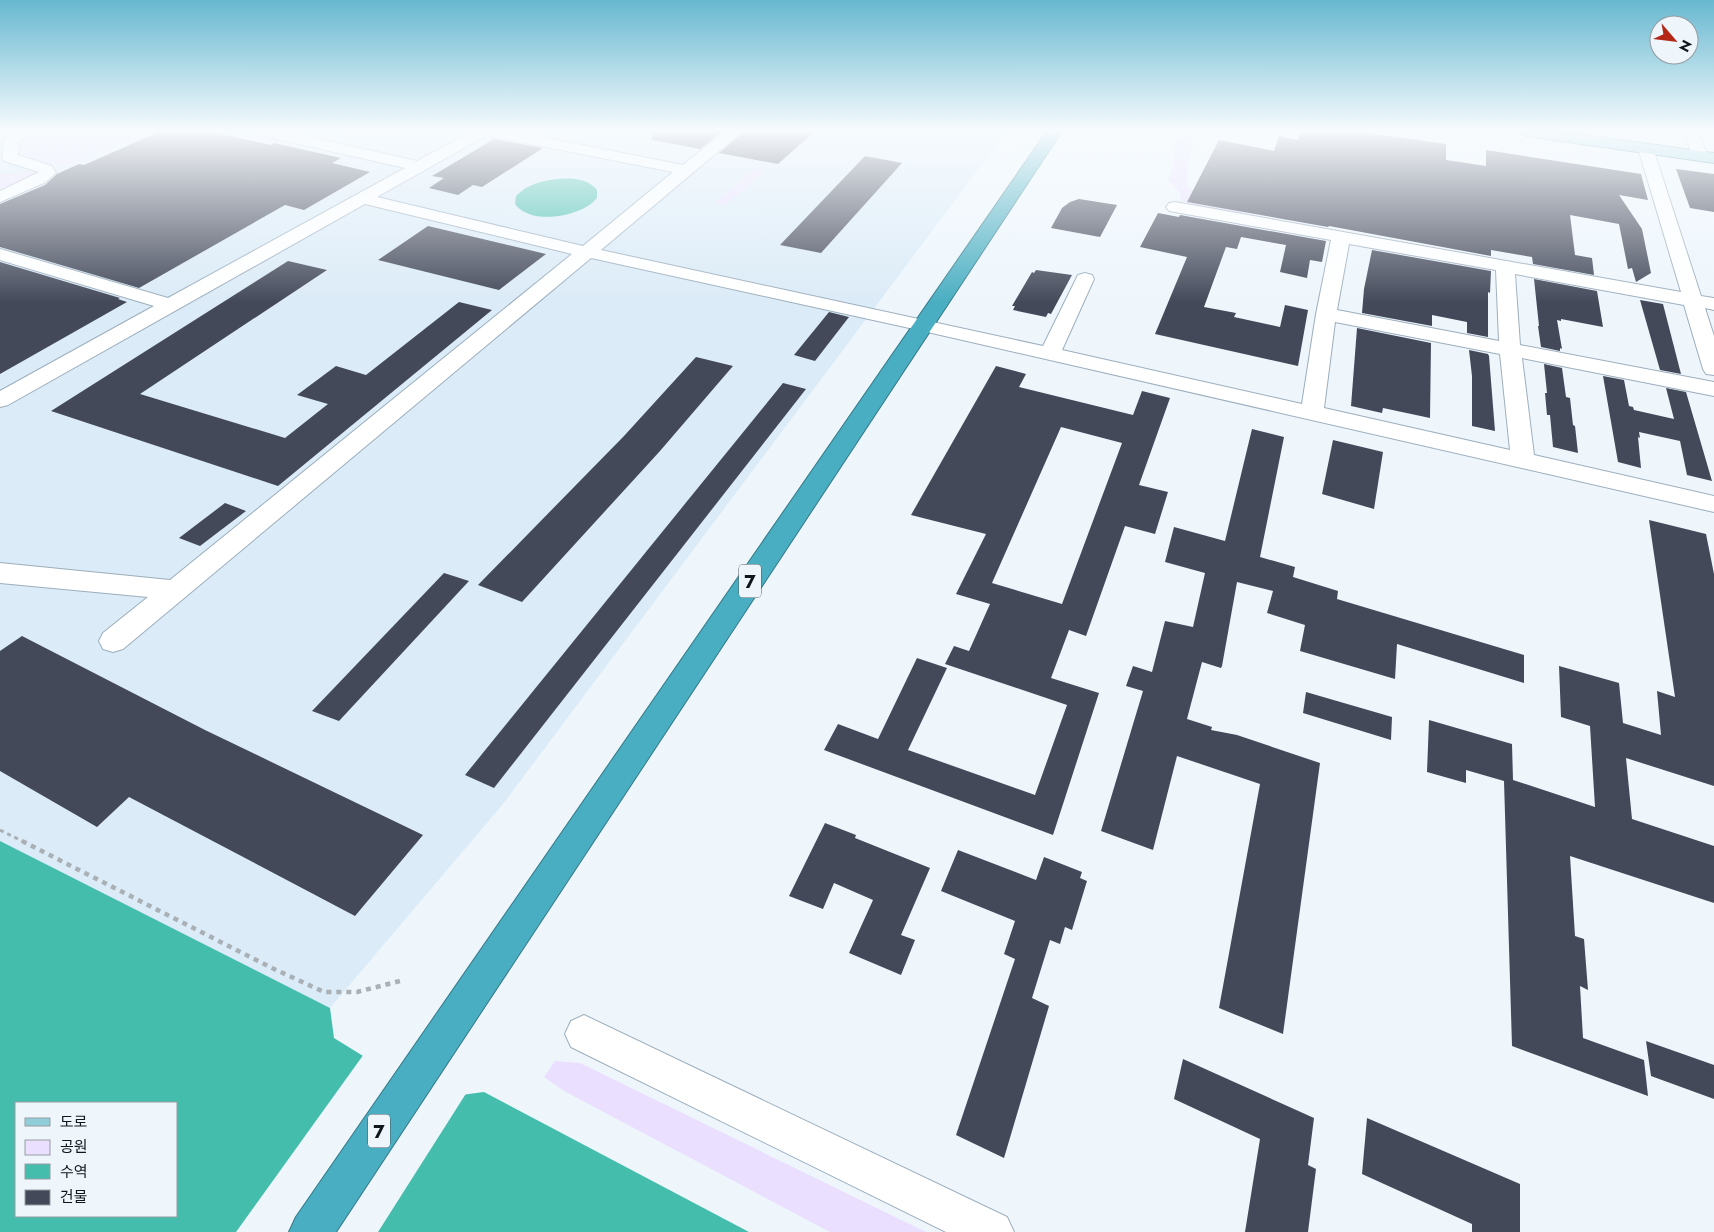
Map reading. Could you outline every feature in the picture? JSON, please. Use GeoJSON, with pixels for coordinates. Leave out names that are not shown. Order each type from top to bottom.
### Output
{"type":"FeatureCollection","features":[{"type":"Feature","properties":{"kind":"highway","name":"7"},"geometry":{"type":"LineString","coordinates":[[311,1232],[1015,188]]}},
{"type":"Feature","properties":{"kind":"street"},"geometry":{"type":"LineString","coordinates":[[0,197],[19,188]]}},
{"type":"Feature","properties":{"kind":"street"},"geometry":{"type":"LineString","coordinates":[[0,400],[379,188]]}},
{"type":"Feature","properties":{"kind":"street"},"geometry":{"type":"LineString","coordinates":[[113,641],[663,188]]}},
{"type":"Feature","properties":{"kind":"street"},"geometry":{"type":"LineString","coordinates":[[1659,188],[1714,369]]}},
{"type":"Feature","properties":{"kind":"street"},"geometry":{"type":"LineString","coordinates":[[362,198],[586,252],[923,325],[1714,504]]}},
{"type":"Feature","properties":{"kind":"street"},"geometry":{"type":"LineString","coordinates":[[1175,207],[1714,304]]}},
{"type":"Feature","properties":{"kind":"street"},"geometry":{"type":"LineString","coordinates":[[1312,413],[1326,314],[1341,237]]}},
{"type":"Feature","properties":{"kind":"street"},"geometry":{"type":"LineString","coordinates":[[0,254],[170,305]]}},
{"type":"Feature","properties":{"kind":"street"},"geometry":{"type":"LineString","coordinates":[[1505,267],[1510,349],[1523,461]]}},
{"type":"Feature","properties":{"kind":"street"},"geometry":{"type":"LineString","coordinates":[[1050,354],[1085,279]]}},
{"type":"Feature","properties":{"kind":"street"},"geometry":{"type":"LineString","coordinates":[[1326,314],[1714,389]]}},
{"type":"Feature","properties":{"kind":"street"},"geometry":{"type":"LineString","coordinates":[[0,573],[175,590]]}},
{"type":"Feature","properties":{"kind":"street"},"geometry":{"type":"LineString","coordinates":[[584,1034],[992,1232]]}},
{"type":"Feature","properties":{"kind":"path"},"geometry":{"type":"LineString","coordinates":[[0,830],[272,968],[324,992],[357,992],[374,986],[400,981]]}},
{"type":"Feature","properties":{"kind":"shaded area"},"geometry":{"type":"Polygon","coordinates":[[[0,188],[964,188],[503,804],[330,1008],[0,845],[0,188]]]}},
{"type":"Feature","properties":{"kind":"green space"},"geometry":{"type":"Polygon","coordinates":[[[731,188],[744,188],[725,205],[714,203],[731,188]]]}},
{"type":"Feature","properties":{"kind":"green space"},"geometry":{"type":"Polygon","coordinates":[[[1176,188],[1190,188],[1201,194],[1246,208],[1242,214],[1215,210],[1181,201],[1180,193],[1176,188]]]}},
{"type":"Feature","properties":{"kind":"green space"},"geometry":{"type":"Polygon","coordinates":[[[555,1061],[580,1063],[926,1232],[830,1232],[564,1091],[544,1077],[555,1061]]]}},
{"type":"Feature","properties":{"kind":"water"},"geometry":{"type":"Polygon","coordinates":[[[595,188],[597,198],[590,205],[580,210],[568,214],[544,217],[522,211],[515,204],[516,196],[525,189],[595,188]]]}},
{"type":"Feature","properties":{"kind":"water"},"geometry":{"type":"Polygon","coordinates":[[[0,841],[330,1008],[334,1038],[389,1072],[438,1098],[484,1092],[749,1232],[0,1232],[0,841]]]}},
{"type":"Feature","properties":{"kind":"pier"},"geometry":{"type":"Polygon","coordinates":[[[364,1054],[439,1096],[467,1092],[378,1232],[236,1232],[364,1054]]]}},
{"type":"Feature","properties":{"kind":"building"},"geometry":{"type":"Polygon","coordinates":[[[37,188],[341,188],[304,210],[285,205],[139,288],[0,247],[0,204],[37,188]]]}},
{"type":"Feature","properties":{"kind":"building"},"geometry":{"type":"Polygon","coordinates":[[[431,188],[468,188],[458,195],[431,188]]]}},
{"type":"Feature","properties":{"kind":"building"},"geometry":{"type":"Polygon","coordinates":[[[834,188],[879,188],[821,253],[780,245],[834,188]]]}},
{"type":"Feature","properties":{"kind":"building"},"geometry":{"type":"Polygon","coordinates":[[[1194,188],[1645,188],[1648,200],[1619,195],[1642,229],[1651,273],[1636,282],[1632,268],[1628,269],[1619,224],[1570,215],[1575,255],[1592,258],[1594,275],[1533,264],[1532,257],[1491,250],[1491,256],[1187,202],[1194,188]]]}},
{"type":"Feature","properties":{"kind":"building"},"geometry":{"type":"Polygon","coordinates":[[[1683,188],[1714,188],[1714,212],[1690,208],[1683,188]]]}},
{"type":"Feature","properties":{"kind":"building"},"geometry":{"type":"Polygon","coordinates":[[[1079,199],[1117,205],[1100,237],[1051,228],[1062,208],[1070,202],[1079,199]]]}},
{"type":"Feature","properties":{"kind":"building"},"geometry":{"type":"Polygon","coordinates":[[[1158,213],[1179,217],[1180,215],[1326,241],[1322,262],[1310,260],[1307,278],[1280,272],[1286,245],[1241,237],[1237,249],[1226,247],[1204,307],[1236,313],[1234,317],[1280,327],[1285,305],[1308,310],[1298,366],[1155,334],[1187,257],[1140,247],[1158,213]]]}},
{"type":"Feature","properties":{"kind":"building"},"geometry":{"type":"Polygon","coordinates":[[[428,226],[546,254],[499,290],[378,260],[428,226]]]}},
{"type":"Feature","properties":{"kind":"building"},"geometry":{"type":"Polygon","coordinates":[[[1372,250],[1491,271],[1490,293],[1488,292],[1488,337],[1467,333],[1467,322],[1432,315],[1432,326],[1362,313],[1364,289],[1372,250]]]}},
{"type":"Feature","properties":{"kind":"building"},"geometry":{"type":"Polygon","coordinates":[[[288,261],[327,270],[140,394],[285,438],[328,404],[297,395],[336,366],[366,375],[459,302],[492,310],[278,486],[51,411],[288,261]]]}},
{"type":"Feature","properties":{"kind":"building"},"geometry":{"type":"Polygon","coordinates":[[[0,262],[120,298],[118,299],[127,302],[0,374],[0,262]]]}},
{"type":"Feature","properties":{"kind":"building"},"geometry":{"type":"Polygon","coordinates":[[[1036,270],[1072,275],[1051,314],[1048,313],[1046,317],[1013,310],[1015,306],[1012,306],[1032,272],[1034,273],[1036,270]]]}},
{"type":"Feature","properties":{"kind":"building"},"geometry":{"type":"Polygon","coordinates":[[[1534,279],[1597,291],[1603,327],[1561,319],[1561,321],[1557,320],[1562,349],[1560,348],[1560,351],[1541,347],[1534,279]]]}},
{"type":"Feature","properties":{"kind":"building"},"geometry":{"type":"Polygon","coordinates":[[[1640,300],[1663,304],[1681,374],[1660,370],[1640,300]]]}},
{"type":"Feature","properties":{"kind":"building"},"geometry":{"type":"Polygon","coordinates":[[[829,312],[849,317],[815,361],[794,355],[829,312]]]}},
{"type":"Feature","properties":{"kind":"building"},"geometry":{"type":"Polygon","coordinates":[[[1357,328],[1431,343],[1430,418],[1383,408],[1382,413],[1351,406],[1357,328]]]}},
{"type":"Feature","properties":{"kind":"building"},"geometry":{"type":"Polygon","coordinates":[[[1469,350],[1488,354],[1489,356],[1495,431],[1472,426],[1472,376],[1469,350]]]}},
{"type":"Feature","properties":{"kind":"building"},"geometry":{"type":"Polygon","coordinates":[[[696,357],[733,366],[660,451],[522,602],[478,585],[624,436],[696,357]]]}},
{"type":"Feature","properties":{"kind":"building"},"geometry":{"type":"Polygon","coordinates":[[[1544,364],[1562,368],[1566,397],[1570,398],[1578,453],[1553,447],[1550,415],[1547,415],[1544,364]]]}},
{"type":"Feature","properties":{"kind":"building"},"geometry":{"type":"Polygon","coordinates":[[[996,366],[1026,374],[1019,387],[1133,415],[1142,391],[1170,398],[1139,485],[1168,492],[1155,534],[1125,526],[1086,636],[1069,630],[1051,678],[1099,693],[1053,835],[824,750],[838,724],[878,739],[917,658],[947,668],[908,750],[1035,795],[1067,705],[945,664],[954,646],[969,651],[990,604],[956,594],[986,534],[911,515],[996,366]],[[1061,427],[992,583],[1062,604],[1122,443],[1061,427]]]}},
{"type":"Feature","properties":{"kind":"building"},"geometry":{"type":"Polygon","coordinates":[[[1603,376],[1624,380],[1629,406],[1633,407],[1634,410],[1674,419],[1666,388],[1686,392],[1712,481],[1687,475],[1680,441],[1639,432],[1641,468],[1618,462],[1603,376]]]}},
{"type":"Feature","properties":{"kind":"building"},"geometry":{"type":"Polygon","coordinates":[[[783,383],[806,389],[494,788],[465,775],[783,383]]]}},
{"type":"Feature","properties":{"kind":"building"},"geometry":{"type":"Polygon","coordinates":[[[1252,429],[1284,437],[1260,557],[1295,567],[1293,577],[1338,591],[1337,599],[1524,655],[1524,683],[1397,644],[1395,679],[1300,651],[1305,625],[1267,613],[1273,591],[1237,582],[1222,666],[1221,668],[1202,662],[1187,719],[1212,727],[1211,730],[1237,735],[1320,763],[1283,1034],[1219,1008],[1260,784],[1177,756],[1153,850],[1101,831],[1143,691],[1126,686],[1133,666],[1152,672],[1165,621],[1193,627],[1205,573],[1165,562],[1174,527],[1225,541],[1252,429]]]}},
{"type":"Feature","properties":{"kind":"building"},"geometry":{"type":"Polygon","coordinates":[[[1333,440],[1383,452],[1374,509],[1322,494],[1333,440]]]}},
{"type":"Feature","properties":{"kind":"building"},"geometry":{"type":"Polygon","coordinates":[[[225,503],[246,511],[200,546],[179,538],[225,503]]]}},
{"type":"Feature","properties":{"kind":"building"},"geometry":{"type":"Polygon","coordinates":[[[1649,520],[1706,534],[1714,574],[1714,786],[1626,758],[1632,819],[1714,846],[1714,903],[1570,856],[1575,936],[1584,939],[1588,990],[1580,986],[1583,1038],[1644,1060],[1648,1096],[1512,1046],[1504,781],[1466,770],[1466,783],[1427,772],[1429,720],[1512,744],[1513,780],[1595,807],[1590,726],[1561,717],[1559,666],[1619,683],[1623,723],[1661,735],[1657,691],[1675,697],[1649,520]]]}},
{"type":"Feature","properties":{"kind":"building"},"geometry":{"type":"Polygon","coordinates":[[[444,573],[469,581],[339,721],[312,711],[444,573]]]}},
{"type":"Feature","properties":{"kind":"building"},"geometry":{"type":"Polygon","coordinates":[[[22,636],[205,730],[423,835],[355,916],[129,797],[97,827],[0,771],[0,651],[22,636]]]}},
{"type":"Feature","properties":{"kind":"building"},"geometry":{"type":"Polygon","coordinates":[[[1306,692],[1392,717],[1391,740],[1303,713],[1306,692]]]}},
{"type":"Feature","properties":{"kind":"building"},"geometry":{"type":"Polygon","coordinates":[[[825,823],[856,835],[855,838],[930,868],[901,935],[915,940],[901,975],[849,953],[873,900],[834,883],[823,909],[789,896],[825,823]]]}},
{"type":"Feature","properties":{"kind":"building"},"geometry":{"type":"Polygon","coordinates":[[[958,850],[1036,880],[1044,857],[1082,872],[1080,878],[1087,881],[1072,930],[1065,927],[1060,944],[1050,940],[1032,998],[1049,1006],[1004,1158],[956,1135],[1015,959],[1004,954],[1015,921],[941,891],[958,850]]]}},
{"type":"Feature","properties":{"kind":"building"},"geometry":{"type":"Polygon","coordinates":[[[1646,1041],[1714,1065],[1714,1099],[1651,1076],[1646,1041]]]}},
{"type":"Feature","properties":{"kind":"building"},"geometry":{"type":"Polygon","coordinates":[[[1183,1059],[1314,1118],[1308,1165],[1316,1169],[1308,1232],[1245,1232],[1260,1139],[1174,1099],[1183,1059]]]}},
{"type":"Feature","properties":{"kind":"building"},"geometry":{"type":"Polygon","coordinates":[[[1367,1118],[1520,1184],[1520,1232],[1472,1232],[1472,1224],[1362,1174],[1367,1118]]]}}]}
